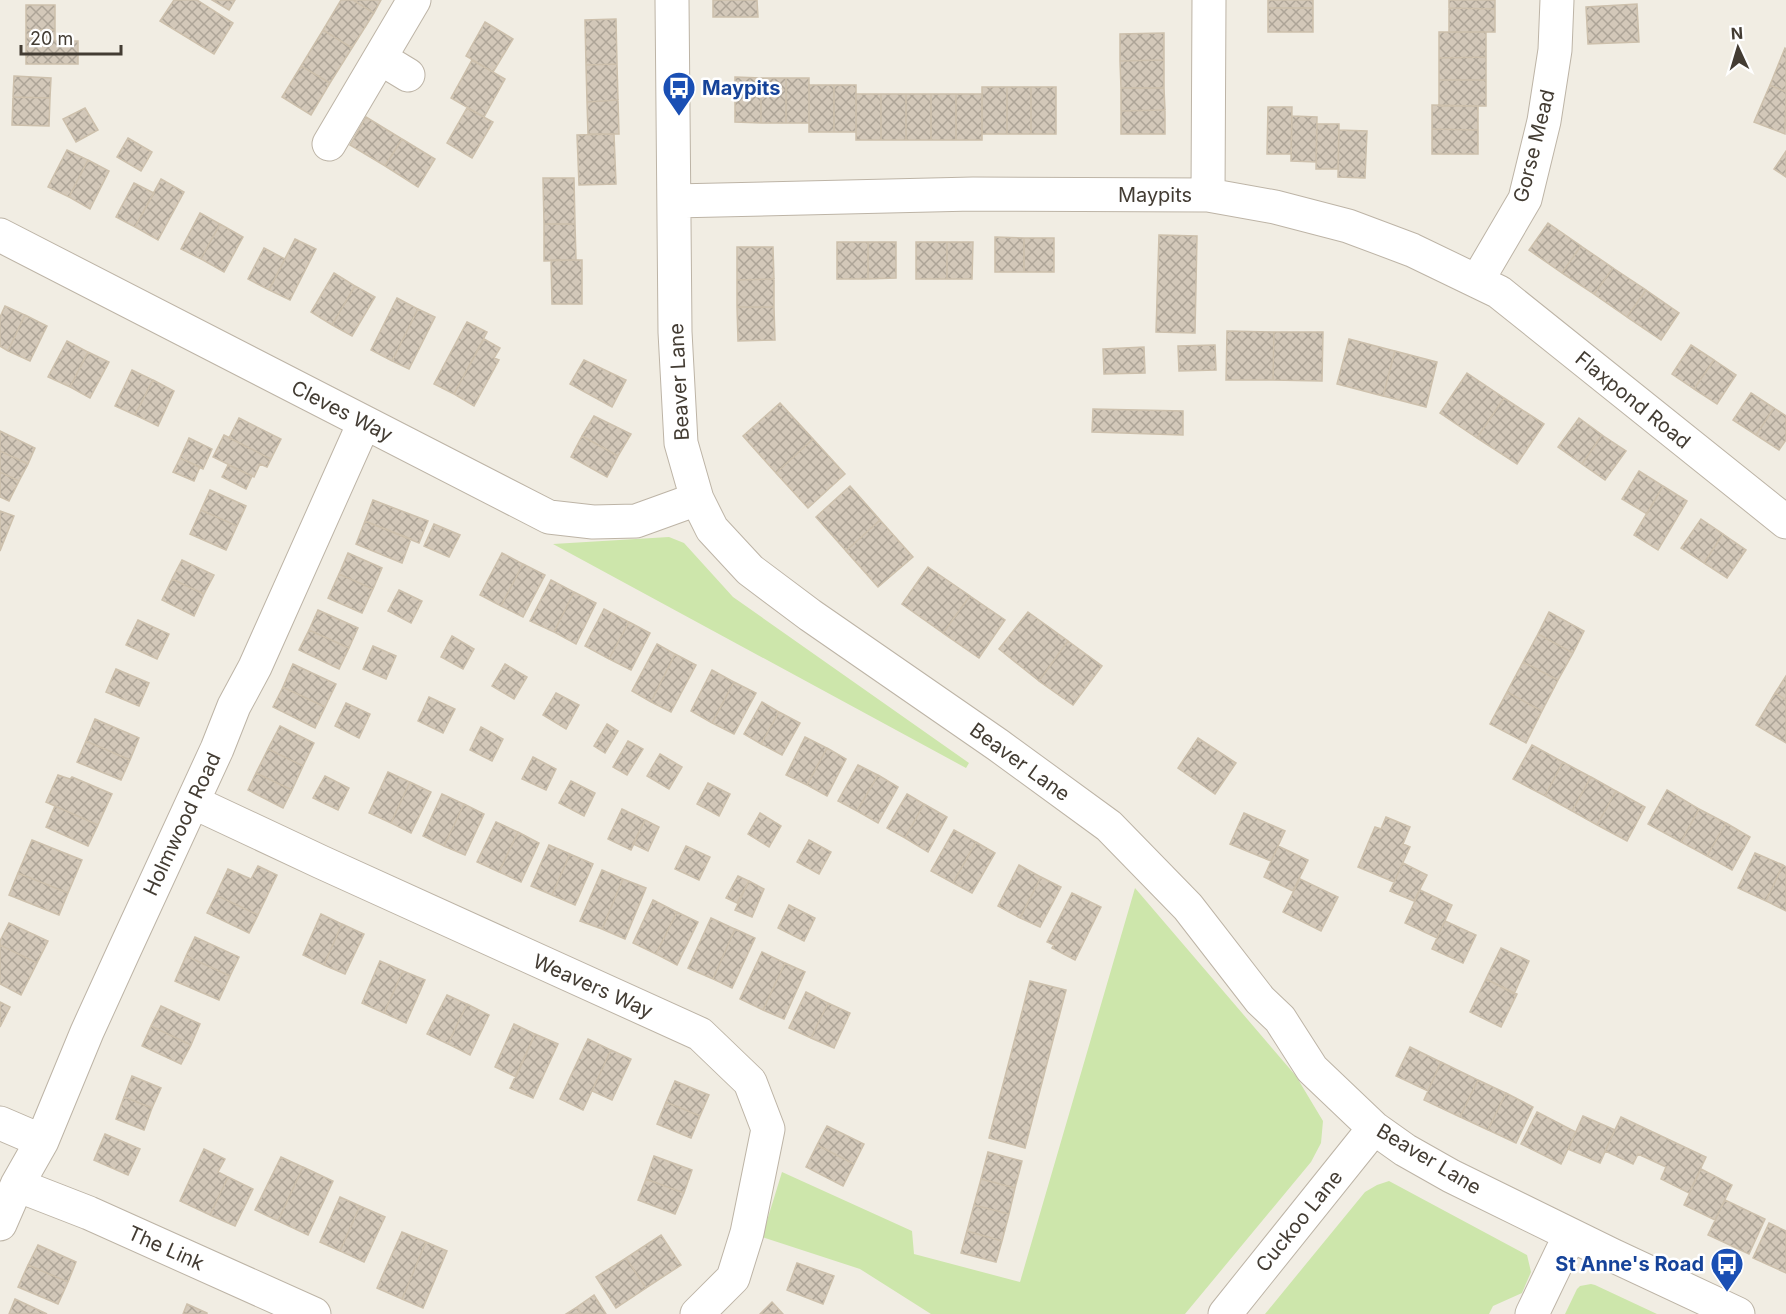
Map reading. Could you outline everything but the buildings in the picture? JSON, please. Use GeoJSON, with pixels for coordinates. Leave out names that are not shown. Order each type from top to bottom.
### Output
{"type":"FeatureCollection","features":[{"type":"Feature","properties":{"kind":"street"},"geometry":{"type":"LineString","coordinates":[[329,144],[414,0]]}},
{"type":"Feature","properties":{"kind":"street","name":"Beaver Lane"},"geometry":{"type":"LineString","coordinates":[[672,0],[675,332],[681,444],[697,499],[712,529],[750,570],[810,615],[991,740],[1109,826],[1188,907],[1260,1000],[1280,1019],[1312,1069],[1374,1128],[1451,1176],[1738,1314]]}},
{"type":"Feature","properties":{"kind":"street"},"geometry":{"type":"LineString","coordinates":[[1208,195],[1209,0]]}},
{"type":"Feature","properties":{"kind":"street","name":"Gorse Mead"},"geometry":{"type":"LineString","coordinates":[[1477,281],[1525,199],[1544,121],[1555,50],[1557,0]]}},
{"type":"Feature","properties":{"kind":"street"},"geometry":{"type":"LineString","coordinates":[[380,58],[408,75]]}},
{"type":"Feature","properties":{"kind":"street","name":"Maypits"},"geometry":{"type":"LineString","coordinates":[[674,201],[973,194],[1208,195],[1275,207],[1348,226],[1412,250],[1477,281]]}},
{"type":"Feature","properties":{"kind":"street","name":"Cleves Way"},"geometry":{"type":"LineString","coordinates":[[0,235],[549,517],[592,522],[636,521],[697,499]]}},
{"type":"Feature","properties":{"kind":"street","name":"Flaxpond Road"},"geometry":{"type":"LineString","coordinates":[[1477,281],[1499,292],[1786,522]]}},
{"type":"Feature","properties":{"kind":"street","name":"Holmwood Road"},"geometry":{"type":"LineString","coordinates":[[0,1224],[17,1185],[42,1141],[87,1032],[193,802],[234,706],[255,667],[364,423]]}},
{"type":"Feature","properties":{"kind":"street","name":"Weavers Way"},"geometry":{"type":"LineString","coordinates":[[193,802],[700,1034],[750,1082],[768,1129],[747,1233],[734,1278],[697,1314]]}},
{"type":"Feature","properties":{"kind":"street"},"geometry":{"type":"LineString","coordinates":[[0,1123],[42,1141]]}},
{"type":"Feature","properties":{"kind":"street","name":"Cuckoo Lane"},"geometry":{"type":"LineString","coordinates":[[1225,1314],[1374,1128]]}},
{"type":"Feature","properties":{"kind":"street","name":"The Link"},"geometry":{"type":"LineString","coordinates":[[17,1185],[89,1213],[314,1314]]}},
{"type":"Feature","properties":{"kind":"street"},"geometry":{"type":"LineString","coordinates":[[1532,1314],[1570,1235]]}},
{"type":"Feature","properties":{"kind":"green space"},"geometry":{"type":"Polygon","coordinates":[[[669,537],[684,543],[733,597],[969,763],[966,768],[553,544],[669,537]]]}},
{"type":"Feature","properties":{"kind":"green space"},"geometry":{"type":"Polygon","coordinates":[[[1135,888],[1296,1076],[1323,1121],[1321,1143],[1311,1162],[1185,1314],[931,1314],[860,1269],[762,1237],[782,1172],[912,1231],[914,1254],[1020,1282],[1135,888]]]}},
{"type":"Feature","properties":{"kind":"green space"},"geometry":{"type":"Polygon","coordinates":[[[1389,1181],[1527,1255],[1531,1272],[1522,1293],[1493,1306],[1489,1314],[1265,1314],[1365,1192],[1389,1181]]]}},
{"type":"Feature","properties":{"kind":"green space"},"geometry":{"type":"Polygon","coordinates":[[[1591,1284],[1657,1314],[1565,1314],[1577,1289],[1580,1286],[1591,1284]]]}},
{"type":"Feature","properties":{"kind":"place","name":"Maypits"},"geometry":{"type":"Point","coordinates":[679,117]}},
{"type":"Feature","properties":{"kind":"place","name":"St Anne's Road"},"geometry":{"type":"Point","coordinates":[1727,1293]}}]}
